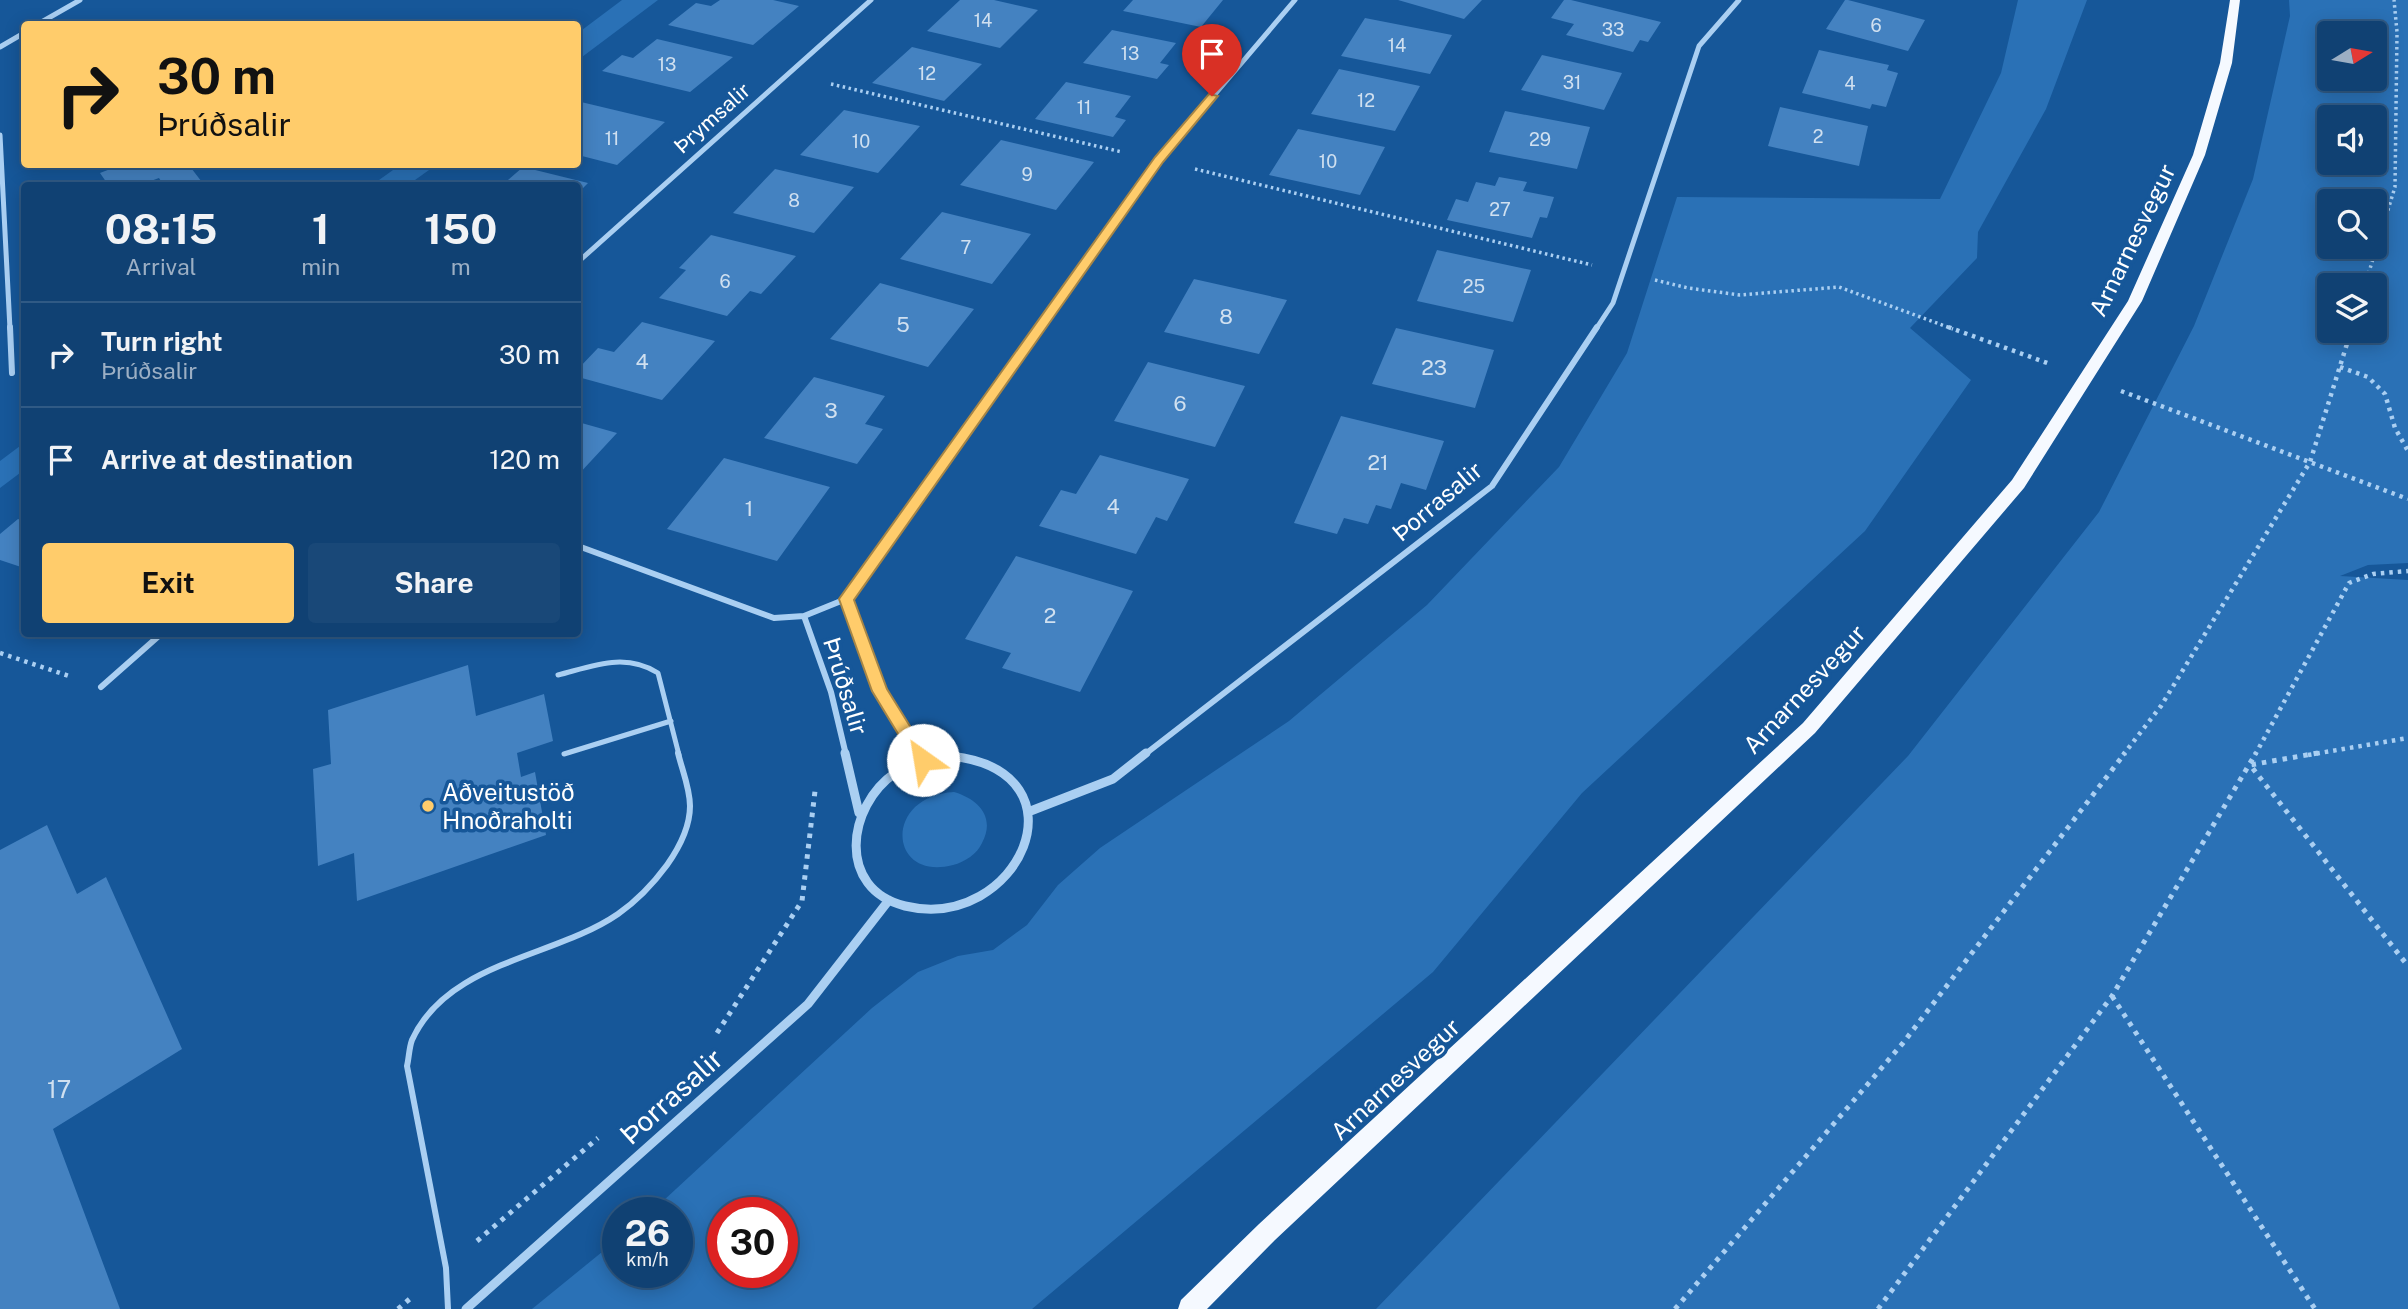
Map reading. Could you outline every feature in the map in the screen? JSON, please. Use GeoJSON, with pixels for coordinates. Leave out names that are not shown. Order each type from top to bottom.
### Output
{"type":"FeatureCollection","features":[{"type":"Feature","properties":{"kind":"main road","name":"Arnarnesvegur"},"geometry":{"type":"LineString","coordinates":[[1190,1309],[1267,1232],[1809,728],[2018,484],[2135,301],[2199,155],[2226,64],[2235,0]]}},
{"type":"Feature","properties":{"kind":"street"},"geometry":{"type":"LineString","coordinates":[[43,21],[80,0]]}},
{"type":"Feature","properties":{"kind":"street","name":"Þrymsalir"},"geometry":{"type":"LineString","coordinates":[[581,259],[871,0]]}},
{"type":"Feature","properties":{"kind":"street","name":"Þrúðsalir"},"geometry":{"type":"LineString","coordinates":[[859,813],[831,691],[804,616],[846,599],[1159,160],[1295,0]]}},
{"type":"Feature","properties":{"kind":"street","name":"Þorrasalir"},"geometry":{"type":"LineString","coordinates":[[1028,812],[1113,779],[1492,486],[1613,303],[1699,46],[1739,0]]}},
{"type":"Feature","properties":{"kind":"street"},"geometry":{"type":"LineString","coordinates":[[0,47],[21,35]]}},
{"type":"Feature","properties":{"kind":"street"},"geometry":{"type":"LineString","coordinates":[[0,135],[12,373]]}},
{"type":"Feature","properties":{"kind":"street"},"geometry":{"type":"LineString","coordinates":[[581,547],[775,618],[804,616]]}},
{"type":"Feature","properties":{"kind":"street","name":"Þrúðsalir"},"geometry":{"type":"LineString","coordinates":[[846,599],[880,691],[923,760]]}},
{"type":"Feature","properties":{"kind":"street"},"geometry":{"type":"LineString","coordinates":[[101,687],[158,637]]}},
{"type":"Feature","properties":{"kind":"street"},"geometry":{"type":"LineString","coordinates":[[951,756],[978,760],[1002,771],[1019,789],[1028,812],[1028,838],[1017,863],[999,885],[972,901],[944,909],[915,908],[889,900],[869,884],[857,864],[854,838],[859,813],[874,790],[889,778],[923,760],[951,756]]}},
{"type":"Feature","properties":{"kind":"street","name":"Þorrasalir"},"geometry":{"type":"LineString","coordinates":[[466,1309],[808,1004],[889,900]]}},
{"type":"Feature","properties":{"kind":"lane"},"geometry":{"type":"LineString","coordinates":[[448,1309],[446,1268],[407,1066],[412,1040],[426,1015],[446,995],[471,980],[587,932],[619,915],[646,893],[670,864],[685,834],[690,804],[658,673],[647,664],[621,660],[558,675]]}},
{"type":"Feature","properties":{"kind":"lane"},"geometry":{"type":"LineString","coordinates":[[564,754],[671,721]]}},
{"type":"Feature","properties":{"kind":"path"},"geometry":{"type":"LineString","coordinates":[[2369,273],[2395,187],[2397,32],[2394,0]]}},
{"type":"Feature","properties":{"kind":"path"},"geometry":{"type":"LineString","coordinates":[[788,74],[1096,147]]}},
{"type":"Feature","properties":{"kind":"path"},"geometry":{"type":"LineString","coordinates":[[1239,181],[1688,288],[1740,295],[1839,287],[1898,307]]}},
{"type":"Feature","properties":{"kind":"path"},"geometry":{"type":"LineString","coordinates":[[1675,1309],[1903,1043],[2161,706],[2310,462],[2347,343]]}},
{"type":"Feature","properties":{"kind":"path"},"geometry":{"type":"LineString","coordinates":[[2340,367],[2368,377],[2385,394],[2395,428],[2408,451]]}},
{"type":"Feature","properties":{"kind":"path"},"geometry":{"type":"LineString","coordinates":[[2273,448],[2408,499]]}},
{"type":"Feature","properties":{"kind":"path"},"geometry":{"type":"LineString","coordinates":[[1878,1309],[2112,996],[2250,765],[2349,583],[2373,575],[2408,571]]}},
{"type":"Feature","properties":{"kind":"path"},"geometry":{"type":"LineString","coordinates":[[0,653],[101,687]]}},
{"type":"Feature","properties":{"kind":"path"},"geometry":{"type":"LineString","coordinates":[[2250,765],[2408,737]]}},
{"type":"Feature","properties":{"kind":"path"},"geometry":{"type":"LineString","coordinates":[[2250,765],[2408,966]]}},
{"type":"Feature","properties":{"kind":"path"},"geometry":{"type":"LineString","coordinates":[[712,1041],[802,901],[815,786]]}},
{"type":"Feature","properties":{"kind":"path"},"geometry":{"type":"LineString","coordinates":[[2112,996],[2315,1309]]}},
{"type":"Feature","properties":{"kind":"path"},"geometry":{"type":"LineString","coordinates":[[398,1309],[606,1132]]}},
{"type":"Feature","properties":{"kind":"shaded area"},"geometry":{"type":"Polygon","coordinates":[[[622,0],[658,0],[581,58],[581,31],[622,0]]]}},
{"type":"Feature","properties":{"kind":"shaded area"},"geometry":{"type":"Polygon","coordinates":[[[2018,0],[2087,0],[2046,109],[1978,232],[1977,258],[1910,328],[1971,380],[1865,531],[1582,793],[1433,972],[1032,1309],[532,1309],[602,1252],[602,1288],[693,1288],[693,1197],[667,1197],[872,1008],[918,972],[958,956],[993,950],[1027,925],[1058,885],[1100,848],[1289,721],[1427,605],[1559,467],[1627,353],[1677,197],[1940,199],[2001,73],[2018,0]]]}},
{"type":"Feature","properties":{"kind":"shaded area"},"geometry":{"type":"Polygon","coordinates":[[[2289,0],[2408,0],[2408,563],[2368,565],[2340,576],[2408,580],[2408,1309],[1376,1309],[1908,756],[2099,512],[2194,326],[2253,179],[2290,16],[2289,0]]]}},
{"type":"Feature","properties":{"kind":"shaded area"},"geometry":{"type":"Polygon","coordinates":[[[396,168],[432,168],[412,182],[376,182],[396,168]]]}},
{"type":"Feature","properties":{"kind":"shaded area"},"geometry":{"type":"Polygon","coordinates":[[[21,445],[21,472],[0,488],[0,461],[21,445]]]}},
{"type":"Feature","properties":{"kind":"shaded area"},"geometry":{"type":"Polygon","coordinates":[[[954,792],[977,804],[986,817],[986,834],[980,847],[970,857],[953,865],[931,867],[916,861],[906,850],[902,836],[905,821],[915,807],[931,797],[954,792]]]}},
{"type":"Feature","properties":{"kind":"building"},"geometry":{"type":"Polygon","coordinates":[[[720,0],[773,0],[799,6],[753,45],[668,25],[696,3],[711,6],[720,0]]]}},
{"type":"Feature","properties":{"kind":"building"},"geometry":{"type":"Polygon","coordinates":[[[960,0],[994,0],[1038,10],[1000,48],[927,31],[960,0]]]}},
{"type":"Feature","properties":{"kind":"building"},"geometry":{"type":"Polygon","coordinates":[[[1133,0],[1223,0],[1201,27],[1123,11],[1133,0]]]}},
{"type":"Feature","properties":{"kind":"building"},"geometry":{"type":"Polygon","coordinates":[[[1398,0],[1482,0],[1464,19],[1398,0]]]}},
{"type":"Feature","properties":{"kind":"building"},"geometry":{"type":"Polygon","coordinates":[[[1564,0],[1661,22],[1648,42],[1640,40],[1633,52],[1566,35],[1574,24],[1551,18],[1564,0]]]}},
{"type":"Feature","properties":{"kind":"building"},"geometry":{"type":"Polygon","coordinates":[[[1845,0],[1925,20],[1908,51],[1826,29],[1845,0]]]}},
{"type":"Feature","properties":{"kind":"building"},"geometry":{"type":"Polygon","coordinates":[[[1365,18],[1452,35],[1430,74],[1341,56],[1365,18]]]}},
{"type":"Feature","properties":{"kind":"building"},"geometry":{"type":"Polygon","coordinates":[[[1112,30],[1176,43],[1160,63],[1169,65],[1157,79],[1083,63],[1112,30]]]}},
{"type":"Feature","properties":{"kind":"building"},"geometry":{"type":"Polygon","coordinates":[[[657,39],[733,57],[690,92],[602,71],[622,55],[633,58],[657,39]]]}},
{"type":"Feature","properties":{"kind":"building"},"geometry":{"type":"Polygon","coordinates":[[[912,47],[982,64],[944,101],[872,83],[912,47]]]}},
{"type":"Feature","properties":{"kind":"building"},"geometry":{"type":"Polygon","coordinates":[[[1819,50],[1889,65],[1887,70],[1898,73],[1886,107],[1872,104],[1870,109],[1802,93],[1819,50]]]}},
{"type":"Feature","properties":{"kind":"building"},"geometry":{"type":"Polygon","coordinates":[[[1542,55],[1622,73],[1604,110],[1521,90],[1542,55]]]}},
{"type":"Feature","properties":{"kind":"building"},"geometry":{"type":"Polygon","coordinates":[[[1339,69],[1420,86],[1395,131],[1311,114],[1339,69]]]}},
{"type":"Feature","properties":{"kind":"building"},"geometry":{"type":"Polygon","coordinates":[[[1066,82],[1131,96],[1115,117],[1126,120],[1113,137],[1035,119],[1066,82]]]}},
{"type":"Feature","properties":{"kind":"building"},"geometry":{"type":"Polygon","coordinates":[[[581,102],[665,122],[617,165],[581,156],[581,102]]]}},
{"type":"Feature","properties":{"kind":"building"},"geometry":{"type":"Polygon","coordinates":[[[1780,107],[1868,126],[1859,166],[1768,146],[1780,107]]]}},
{"type":"Feature","properties":{"kind":"building"},"geometry":{"type":"Polygon","coordinates":[[[844,110],[920,126],[878,173],[800,155],[844,110]]]}},
{"type":"Feature","properties":{"kind":"building"},"geometry":{"type":"Polygon","coordinates":[[[1505,111],[1590,127],[1577,169],[1489,152],[1505,111]]]}},
{"type":"Feature","properties":{"kind":"building"},"geometry":{"type":"Polygon","coordinates":[[[1298,129],[1385,147],[1360,195],[1269,175],[1298,129]]]}},
{"type":"Feature","properties":{"kind":"building"},"geometry":{"type":"Polygon","coordinates":[[[1001,140],[1094,162],[1056,210],[960,185],[1001,140]]]}},
{"type":"Feature","properties":{"kind":"building"},"geometry":{"type":"Polygon","coordinates":[[[113,168],[191,168],[202,182],[162,182],[159,178],[148,182],[106,182],[100,173],[113,168]]]}},
{"type":"Feature","properties":{"kind":"building"},"geometry":{"type":"Polygon","coordinates":[[[522,168],[527,168],[588,183],[581,190],[581,182],[506,182],[522,168]]]}},
{"type":"Feature","properties":{"kind":"building"},"geometry":{"type":"Polygon","coordinates":[[[775,169],[854,187],[814,233],[733,213],[775,169]]]}},
{"type":"Feature","properties":{"kind":"building"},"geometry":{"type":"Polygon","coordinates":[[[1499,177],[1527,182],[1523,191],[1554,197],[1547,218],[1540,217],[1532,238],[1447,220],[1456,199],[1468,202],[1476,182],[1495,186],[1499,177]]]}},
{"type":"Feature","properties":{"kind":"building"},"geometry":{"type":"Polygon","coordinates":[[[942,212],[1031,234],[992,284],[900,259],[942,212]]]}},
{"type":"Feature","properties":{"kind":"building"},"geometry":{"type":"Polygon","coordinates":[[[711,235],[796,256],[761,294],[750,291],[727,316],[659,298],[686,270],[679,268],[711,235]]]}},
{"type":"Feature","properties":{"kind":"building"},"geometry":{"type":"Polygon","coordinates":[[[1437,250],[1531,270],[1513,322],[1417,301],[1437,250]]]}},
{"type":"Feature","properties":{"kind":"building"},"geometry":{"type":"Polygon","coordinates":[[[1194,279],[1287,300],[1259,354],[1164,332],[1194,279]]]}},
{"type":"Feature","properties":{"kind":"building"},"geometry":{"type":"Polygon","coordinates":[[[880,283],[974,309],[928,367],[830,339],[880,283]]]}},
{"type":"Feature","properties":{"kind":"building"},"geometry":{"type":"Polygon","coordinates":[[[642,322],[715,341],[662,400],[581,378],[581,366],[598,348],[614,352],[642,322]]]}},
{"type":"Feature","properties":{"kind":"building"},"geometry":{"type":"Polygon","coordinates":[[[1396,328],[1494,350],[1475,408],[1372,384],[1396,328]]]}},
{"type":"Feature","properties":{"kind":"building"},"geometry":{"type":"Polygon","coordinates":[[[1148,362],[1245,386],[1215,447],[1114,421],[1148,362]]]}},
{"type":"Feature","properties":{"kind":"building"},"geometry":{"type":"Polygon","coordinates":[[[814,377],[885,396],[865,424],[883,429],[857,464],[764,438],[814,377]]]}},
{"type":"Feature","properties":{"kind":"building"},"geometry":{"type":"Polygon","coordinates":[[[1341,416],[1444,441],[1426,490],[1401,483],[1391,509],[1376,505],[1368,524],[1344,518],[1337,534],[1294,523],[1341,416]]]}},
{"type":"Feature","properties":{"kind":"building"},"geometry":{"type":"Polygon","coordinates":[[[581,423],[617,433],[581,472],[581,423]]]}},
{"type":"Feature","properties":{"kind":"building"},"geometry":{"type":"Polygon","coordinates":[[[1100,455],[1189,479],[1167,521],[1156,517],[1136,554],[1039,526],[1061,490],[1076,494],[1100,455]]]}},
{"type":"Feature","properties":{"kind":"building"},"geometry":{"type":"Polygon","coordinates":[[[724,458],[830,487],[777,561],[667,529],[724,458]]]}},
{"type":"Feature","properties":{"kind":"building"},"geometry":{"type":"Polygon","coordinates":[[[18,519],[21,520],[21,567],[0,560],[0,534],[18,519]]]}},
{"type":"Feature","properties":{"kind":"building"},"geometry":{"type":"Polygon","coordinates":[[[1016,556],[1133,591],[1080,692],[1002,668],[1011,653],[965,639],[1016,556]]]}},
{"type":"Feature","properties":{"kind":"building","name":"Aðveitustöð Hnoðraholti"},"geometry":{"type":"Polygon","coordinates":[[[468,665],[476,716],[544,694],[553,741],[517,753],[521,777],[535,772],[546,835],[357,901],[354,853],[318,866],[313,769],[331,764],[328,710],[468,665]]]}},
{"type":"Feature","properties":{"kind":"building"},"geometry":{"type":"Polygon","coordinates":[[[47,825],[77,894],[106,877],[182,1049],[53,1129],[120,1309],[0,1309],[0,850],[47,825]]]}},
{"type":"Feature","properties":{"kind":"place","name":"Aðveitustöð Hnoðraholti"},"geometry":{"type":"Point","coordinates":[428,806]}},
{"type":"Feature","properties":{"kind":"route"},"geometry":{"type":"LineString","coordinates":[[923,760],[880,691],[846,599],[1159,160],[1212,96]]}}]}
